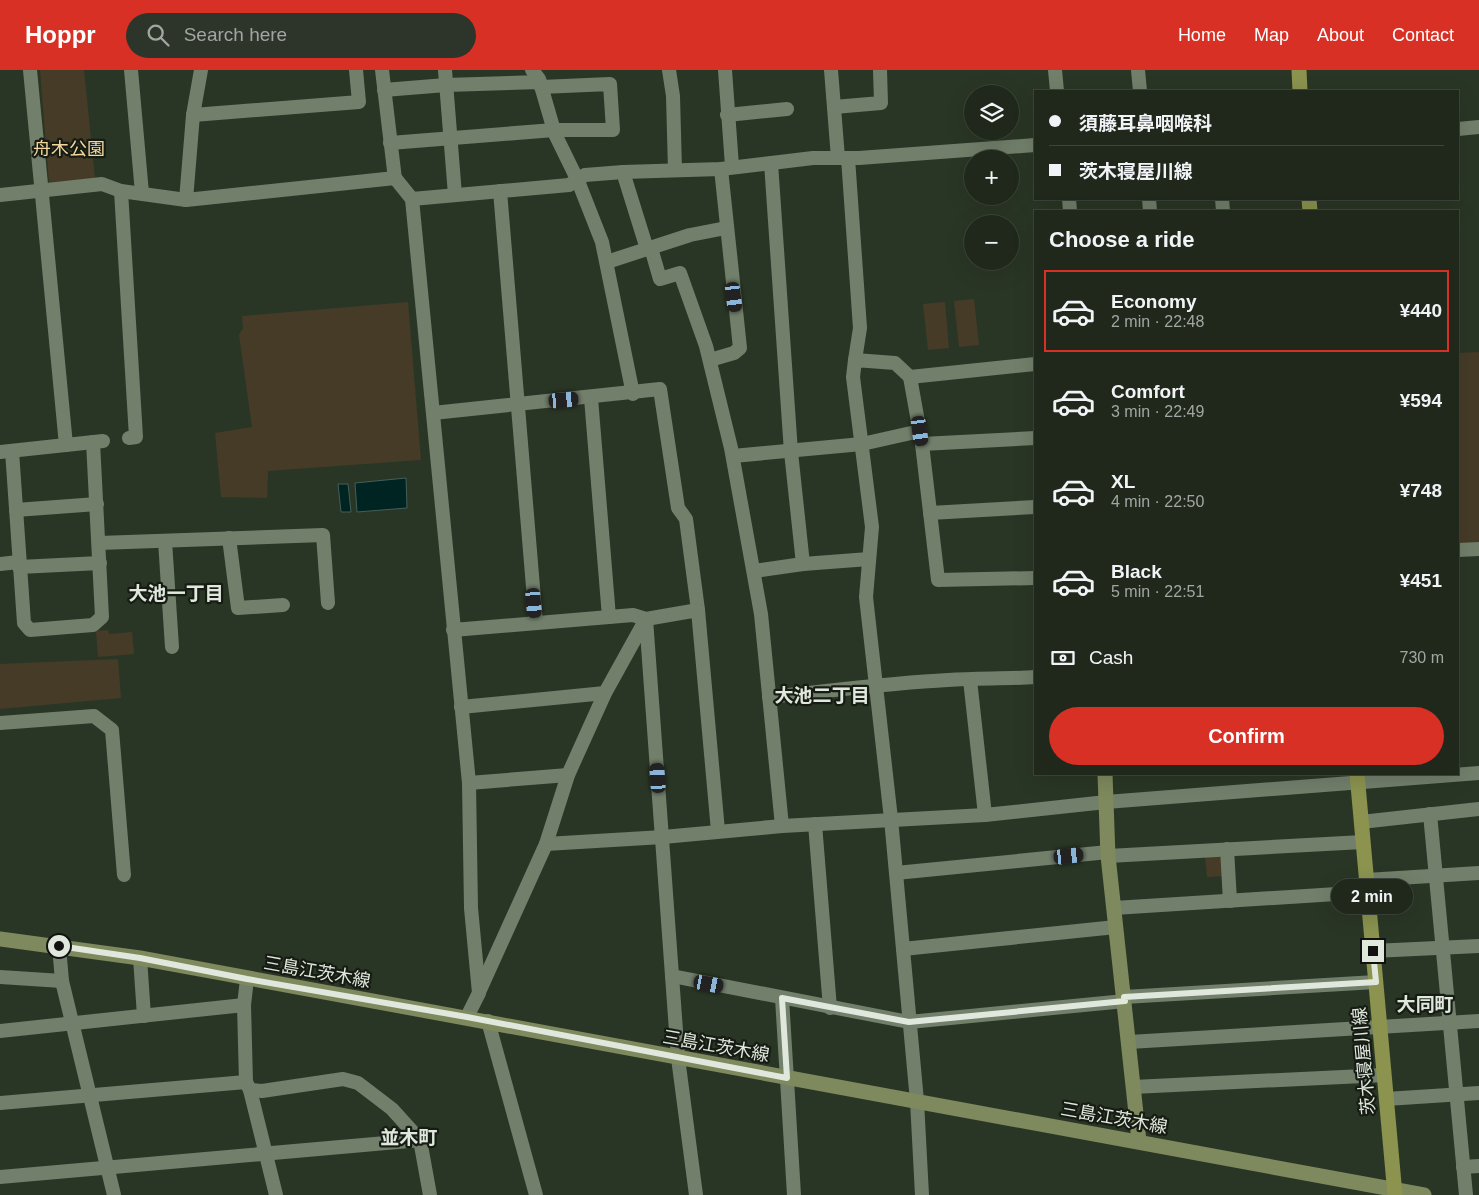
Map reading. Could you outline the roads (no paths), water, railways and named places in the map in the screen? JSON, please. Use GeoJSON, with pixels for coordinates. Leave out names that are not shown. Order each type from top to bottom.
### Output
{"type":"FeatureCollection","features":[{"type":"Feature","properties":{"kind":"main road"},"geometry":{"type":"LineString","coordinates":[[1298,70],[1300,90]]}},
{"type":"Feature","properties":{"kind":"main road"},"geometry":{"type":"LineString","coordinates":[[1105,775],[1108,854],[1139,1141]]}},
{"type":"Feature","properties":{"kind":"main road","name":"茨木寝屋川線"},"geometry":{"type":"LineString","coordinates":[[1357,777],[1395,1192]]}},
{"type":"Feature","properties":{"kind":"main road","name":"三島江茨木線"},"geometry":{"type":"LineString","coordinates":[[0,939],[140,958],[1139,1141],[1395,1192],[1424,1195]]}},
{"type":"Feature","properties":{"kind":"street"},"geometry":{"type":"LineString","coordinates":[[30,70],[66,445]]}},
{"type":"Feature","properties":{"kind":"street"},"geometry":{"type":"LineString","coordinates":[[131,70],[142,193]]}},
{"type":"Feature","properties":{"kind":"street"},"geometry":{"type":"LineString","coordinates":[[186,200],[193,115],[201,70]]}},
{"type":"Feature","properties":{"kind":"street"},"geometry":{"type":"LineString","coordinates":[[193,115],[359,102],[356,70]]}},
{"type":"Feature","properties":{"kind":"street"},"geometry":{"type":"LineString","coordinates":[[382,70],[395,179],[412,199],[453,630],[470,783],[470,908],[479,993]]}},
{"type":"Feature","properties":{"kind":"street"},"geometry":{"type":"LineString","coordinates":[[444,70],[456,195]]}},
{"type":"Feature","properties":{"kind":"street"},"geometry":{"type":"LineString","coordinates":[[669,70],[673,96],[675,170]]}},
{"type":"Feature","properties":{"kind":"street"},"geometry":{"type":"LineString","coordinates":[[710,360],[734,354],[740,348],[726,228],[727,115],[725,70]]}},
{"type":"Feature","properties":{"kind":"street"},"geometry":{"type":"LineString","coordinates":[[831,70],[834,106],[843,158],[860,328],[852,377],[872,527],[866,597],[891,819],[917,1101],[922,1195]]}},
{"type":"Feature","properties":{"kind":"street"},"geometry":{"type":"LineString","coordinates":[[834,106],[881,103],[880,70]]}},
{"type":"Feature","properties":{"kind":"street"},"geometry":{"type":"LineString","coordinates":[[1055,70],[1057,90]]}},
{"type":"Feature","properties":{"kind":"street"},"geometry":{"type":"LineString","coordinates":[[1138,70],[1140,90]]}},
{"type":"Feature","properties":{"kind":"street"},"geometry":{"type":"LineString","coordinates":[[384,90],[538,80],[610,84],[613,130],[554,130],[390,143]]}},
{"type":"Feature","properties":{"kind":"street"},"geometry":{"type":"LineString","coordinates":[[538,80],[554,130],[578,180],[602,242],[633,394]]}},
{"type":"Feature","properties":{"kind":"street"},"geometry":{"type":"LineString","coordinates":[[727,115],[787,109]]}},
{"type":"Feature","properties":{"kind":"street"},"geometry":{"type":"LineString","coordinates":[[1459,129],[1479,127]]}},
{"type":"Feature","properties":{"kind":"street"},"geometry":{"type":"LineString","coordinates":[[412,199],[569,185],[585,176],[622,172],[726,168],[813,158],[843,158],[1034,146]]}},
{"type":"Feature","properties":{"kind":"street"},"geometry":{"type":"LineString","coordinates":[[771,163],[791,452],[803,564]]}},
{"type":"Feature","properties":{"kind":"street"},"geometry":{"type":"LineString","coordinates":[[622,172],[660,279],[680,273],[710,360],[733,456],[761,614],[782,826]]}},
{"type":"Feature","properties":{"kind":"street"},"geometry":{"type":"LineString","coordinates":[[0,195],[102,184],[121,191],[186,200],[395,179]]}},
{"type":"Feature","properties":{"kind":"street"},"geometry":{"type":"LineString","coordinates":[[121,191],[136,437],[129,438]]}},
{"type":"Feature","properties":{"kind":"street"},"geometry":{"type":"LineString","coordinates":[[500,191],[536,623]]}},
{"type":"Feature","properties":{"kind":"street"},"geometry":{"type":"LineString","coordinates":[[606,262],[690,235],[726,228]]}},
{"type":"Feature","properties":{"kind":"street"},"geometry":{"type":"LineString","coordinates":[[855,360],[895,363],[910,376],[921,437],[938,580],[1034,578]]}},
{"type":"Feature","properties":{"kind":"street"},"geometry":{"type":"LineString","coordinates":[[910,376],[1034,364]]}},
{"type":"Feature","properties":{"kind":"street"},"geometry":{"type":"LineString","coordinates":[[433,413],[633,394],[660,389],[678,508],[686,519],[698,610],[718,831]]}},
{"type":"Feature","properties":{"kind":"street"},"geometry":{"type":"LineString","coordinates":[[591,398],[609,617]]}},
{"type":"Feature","properties":{"kind":"street"},"geometry":{"type":"LineString","coordinates":[[733,456],[791,452],[921,437],[1034,438]]}},
{"type":"Feature","properties":{"kind":"street"},"geometry":{"type":"LineString","coordinates":[[98,441],[97,504],[102,617],[93,625],[30,630],[24,623],[16,510],[6,452],[66,445],[98,441]]}},
{"type":"Feature","properties":{"kind":"street"},"geometry":{"type":"LineString","coordinates":[[16,510],[97,504]]}},
{"type":"Feature","properties":{"kind":"street"},"geometry":{"type":"LineString","coordinates":[[930,513],[1034,506]]}},
{"type":"Feature","properties":{"kind":"street"},"geometry":{"type":"LineString","coordinates":[[99,543],[323,535],[328,603]]}},
{"type":"Feature","properties":{"kind":"street"},"geometry":{"type":"LineString","coordinates":[[229,538],[238,608],[283,605]]}},
{"type":"Feature","properties":{"kind":"street"},"geometry":{"type":"LineString","coordinates":[[165,541],[172,647]]}},
{"type":"Feature","properties":{"kind":"street"},"geometry":{"type":"LineString","coordinates":[[1459,550],[1479,550]]}},
{"type":"Feature","properties":{"kind":"street"},"geometry":{"type":"LineString","coordinates":[[754,571],[803,564],[869,559]]}},
{"type":"Feature","properties":{"kind":"street"},"geometry":{"type":"LineString","coordinates":[[0,564],[100,564]]}},
{"type":"Feature","properties":{"kind":"street"},"geometry":{"type":"LineString","coordinates":[[453,630],[633,615],[646,619],[698,610]]}},
{"type":"Feature","properties":{"kind":"street"},"geometry":{"type":"LineString","coordinates":[[467,1017],[546,844],[568,774],[605,693],[646,619]]}},
{"type":"Feature","properties":{"kind":"street"},"geometry":{"type":"LineString","coordinates":[[646,619],[678,1058],[696,1195]]}},
{"type":"Feature","properties":{"kind":"street"},"geometry":{"type":"LineString","coordinates":[[769,697],[876,685],[1034,677]]}},
{"type":"Feature","properties":{"kind":"street"},"geometry":{"type":"LineString","coordinates":[[970,680],[985,815]]}},
{"type":"Feature","properties":{"kind":"street"},"geometry":{"type":"LineString","coordinates":[[461,707],[605,693]]}},
{"type":"Feature","properties":{"kind":"street"},"geometry":{"type":"LineString","coordinates":[[0,723],[94,716],[112,730],[124,875]]}},
{"type":"Feature","properties":{"kind":"street"},"geometry":{"type":"LineString","coordinates":[[1459,774],[1479,773]]}},
{"type":"Feature","properties":{"kind":"street"},"geometry":{"type":"LineString","coordinates":[[470,783],[568,774]]}},
{"type":"Feature","properties":{"kind":"street"},"geometry":{"type":"LineString","coordinates":[[546,844],[663,837],[782,826],[985,815],[1357,777],[1418,775]]}},
{"type":"Feature","properties":{"kind":"street"},"geometry":{"type":"LineString","coordinates":[[1361,822],[1479,809]]}},
{"type":"Feature","properties":{"kind":"street"},"geometry":{"type":"LineString","coordinates":[[1430,814],[1466,1195]]}},
{"type":"Feature","properties":{"kind":"street"},"geometry":{"type":"LineString","coordinates":[[815,824],[830,1008]]}},
{"type":"Feature","properties":{"kind":"street"},"geometry":{"type":"LineString","coordinates":[[896,873],[1108,854],[1363,842]]}},
{"type":"Feature","properties":{"kind":"street"},"geometry":{"type":"LineString","coordinates":[[1227,849],[1230,901]]}},
{"type":"Feature","properties":{"kind":"street"},"geometry":{"type":"LineString","coordinates":[[1114,908],[1230,901],[1367,886],[1436,876],[1479,873]]}},
{"type":"Feature","properties":{"kind":"street"},"geometry":{"type":"LineString","coordinates":[[903,949],[1116,927]]}},
{"type":"Feature","properties":{"kind":"street"},"geometry":{"type":"LineString","coordinates":[[59,946],[62,981],[74,1024],[114,1195]]}},
{"type":"Feature","properties":{"kind":"street"},"geometry":{"type":"LineString","coordinates":[[1373,951],[1479,946]]}},
{"type":"Feature","properties":{"kind":"street"},"geometry":{"type":"LineString","coordinates":[[140,958],[144,1016]]}},
{"type":"Feature","properties":{"kind":"street"},"geometry":{"type":"LineString","coordinates":[[672,976],[909,1022],[1125,999],[1376,982]]}},
{"type":"Feature","properties":{"kind":"street"},"geometry":{"type":"LineString","coordinates":[[0,978],[62,981]]}},
{"type":"Feature","properties":{"kind":"street"},"geometry":{"type":"LineString","coordinates":[[247,979],[244,1005],[248,1086],[276,1195]]}},
{"type":"Feature","properties":{"kind":"street"},"geometry":{"type":"LineString","coordinates":[[782,998],[794,1195]]}},
{"type":"Feature","properties":{"kind":"street"},"geometry":{"type":"LineString","coordinates":[[0,1031],[244,1005]]}},
{"type":"Feature","properties":{"kind":"street"},"geometry":{"type":"LineString","coordinates":[[488,1021],[536,1195]]}},
{"type":"Feature","properties":{"kind":"street"},"geometry":{"type":"LineString","coordinates":[[1129,1042],[1479,1021]]}},
{"type":"Feature","properties":{"kind":"street"},"geometry":{"type":"LineString","coordinates":[[1134,1087],[1384,1075]]}},
{"type":"Feature","properties":{"kind":"street"},"geometry":{"type":"LineString","coordinates":[[0,1103],[248,1086],[262,1091],[343,1079],[358,1083],[392,1109],[420,1140],[430,1195]]}},
{"type":"Feature","properties":{"kind":"street"},"geometry":{"type":"LineString","coordinates":[[1386,1099],[1479,1093]]}},
{"type":"Feature","properties":{"kind":"street"},"geometry":{"type":"LineString","coordinates":[[0,1177],[420,1140]]}},
{"type":"Feature","properties":{"kind":"street"},"geometry":{"type":"LineString","coordinates":[[1463,1167],[1479,1166]]}},
{"type":"Feature","properties":{"kind":"water"},"geometry":{"type":"Polygon","coordinates":[[[406,478],[407,508],[357,512],[355,483],[406,478]]]}},
{"type":"Feature","properties":{"kind":"water"},"geometry":{"type":"Polygon","coordinates":[[[338,484],[348,484],[351,512],[341,512],[338,484]]]}},
{"type":"Feature","properties":{"kind":"district","name":"大池一丁目"},"geometry":{"type":"Point","coordinates":[176,593]}},
{"type":"Feature","properties":{"kind":"district","name":"大池二丁目"},"geometry":{"type":"Point","coordinates":[822,695]}},
{"type":"Feature","properties":{"kind":"district","name":"大同町"},"geometry":{"type":"Point","coordinates":[1425,1004]}},
{"type":"Feature","properties":{"kind":"district","name":"並木町"},"geometry":{"type":"Point","coordinates":[409,1137]}},
{"type":"Feature","properties":{"kind":"park label","name":"舟木公園"},"geometry":{"type":"Point","coordinates":[69,149]}}]}
